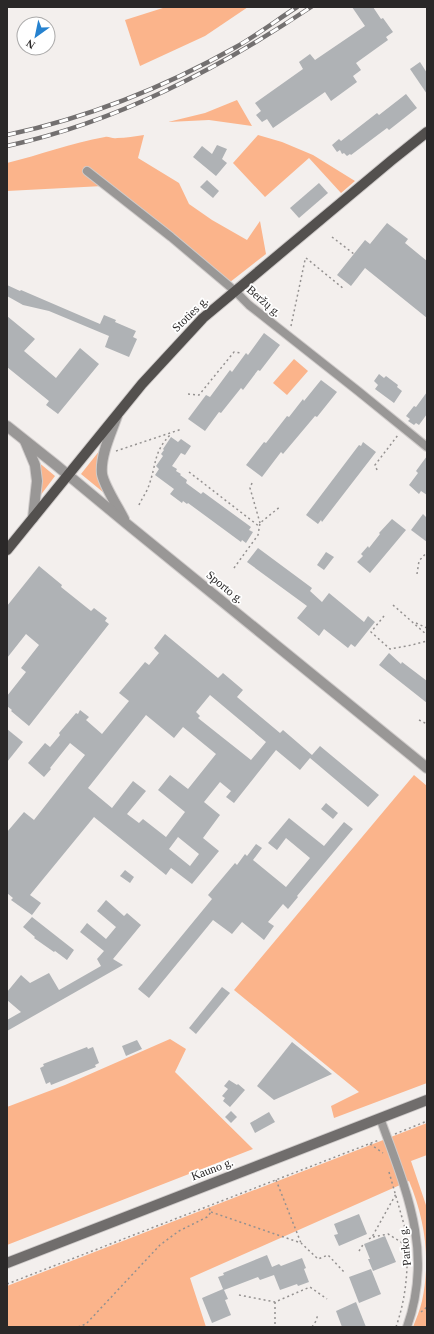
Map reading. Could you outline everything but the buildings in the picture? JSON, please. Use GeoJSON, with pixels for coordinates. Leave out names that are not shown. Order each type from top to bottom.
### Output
{"type":"FeatureCollection","features":[{"type":"Feature","properties":{"kind":"main road","name":"Stoties g."},"geometry":{"type":"LineString","coordinates":[[7,550],[142,384],[203,318],[427,132]]}},
{"type":"Feature","properties":{"kind":"main road","name":"Kauno g."},"geometry":{"type":"LineString","coordinates":[[7,1263],[427,1100]]}},
{"type":"Feature","properties":{"kind":"street","name":"Beržų g."},"geometry":{"type":"LineString","coordinates":[[87,171],[171,237],[235,291],[249,306],[427,446]]}},
{"type":"Feature","properties":{"kind":"street"},"geometry":{"type":"LineString","coordinates":[[117,414],[104,454],[102,474],[127,524]]}},
{"type":"Feature","properties":{"kind":"street","name":"Sporto g."},"geometry":{"type":"LineString","coordinates":[[7,426],[68,474],[127,524],[427,768]]}},
{"type":"Feature","properties":{"kind":"street"},"geometry":{"type":"LineString","coordinates":[[24,439],[35,465],[37,481],[33,518]]}},
{"type":"Feature","properties":{"kind":"street","name":"Parko g."},"geometry":{"type":"LineString","coordinates":[[380,1118],[406,1188],[419,1247],[419,1270],[416,1297],[407,1327]]}},
{"type":"Feature","properties":{"kind":"path"},"geometry":{"type":"LineString","coordinates":[[332,237],[354,254]]}},
{"type":"Feature","properties":{"kind":"path"},"geometry":{"type":"LineString","coordinates":[[289,337],[306,259],[344,289]]}},
{"type":"Feature","properties":{"kind":"path"},"geometry":{"type":"LineString","coordinates":[[188,394],[199,395],[234,352],[241,353]]}},
{"type":"Feature","properties":{"kind":"path"},"geometry":{"type":"LineString","coordinates":[[104,454],[182,428]]}},
{"type":"Feature","properties":{"kind":"path"},"geometry":{"type":"LineString","coordinates":[[377,470],[375,465],[404,428]]}},
{"type":"Feature","properties":{"kind":"path"},"geometry":{"type":"LineString","coordinates":[[139,504],[149,486],[157,453],[172,432]]}},
{"type":"Feature","properties":{"kind":"path"},"geometry":{"type":"LineString","coordinates":[[188,472],[260,527]]}},
{"type":"Feature","properties":{"kind":"path"},"geometry":{"type":"LineString","coordinates":[[234,568],[258,535],[260,527],[250,488],[252,483]]}},
{"type":"Feature","properties":{"kind":"path"},"geometry":{"type":"LineString","coordinates":[[260,523],[281,506]]}},
{"type":"Feature","properties":{"kind":"path"},"geometry":{"type":"LineString","coordinates":[[417,574],[419,561],[427,552]]}},
{"type":"Feature","properties":{"kind":"path"},"geometry":{"type":"LineString","coordinates":[[392,605],[427,635]]}},
{"type":"Feature","properties":{"kind":"path"},"geometry":{"type":"LineString","coordinates":[[384,616],[371,632],[390,649],[427,641]]}},
{"type":"Feature","properties":{"kind":"path"},"geometry":{"type":"LineString","coordinates":[[414,623],[427,628]]}},
{"type":"Feature","properties":{"kind":"path"},"geometry":{"type":"LineString","coordinates":[[419,720],[427,724]]}},
{"type":"Feature","properties":{"kind":"path"},"geometry":{"type":"LineString","coordinates":[[7,1284],[427,1121]]}},
{"type":"Feature","properties":{"kind":"path"},"geometry":{"type":"LineString","coordinates":[[370,1144],[383,1153]]}},
{"type":"Feature","properties":{"kind":"path"},"geometry":{"type":"LineString","coordinates":[[388,1166],[405,1228]]}},
{"type":"Feature","properties":{"kind":"path"},"geometry":{"type":"LineString","coordinates":[[276,1180],[301,1244]]}},
{"type":"Feature","properties":{"kind":"path"},"geometry":{"type":"LineString","coordinates":[[372,1237],[395,1194],[406,1188]]}},
{"type":"Feature","properties":{"kind":"path"},"geometry":{"type":"LineString","coordinates":[[208,1206],[211,1212],[301,1244],[318,1259],[328,1255],[344,1272]]}},
{"type":"Feature","properties":{"kind":"path"},"geometry":{"type":"LineString","coordinates":[[78,1327],[86,1324],[160,1245],[179,1231],[207,1217],[211,1212]]}},
{"type":"Feature","properties":{"kind":"path"},"geometry":{"type":"LineString","coordinates":[[369,1239],[388,1234],[408,1247],[419,1247]]}},
{"type":"Feature","properties":{"kind":"path"},"geometry":{"type":"LineString","coordinates":[[396,1327],[405,1294],[408,1272],[407,1241]]}},
{"type":"Feature","properties":{"kind":"path"},"geometry":{"type":"LineString","coordinates":[[359,1251],[364,1242]]}},
{"type":"Feature","properties":{"kind":"path"},"geometry":{"type":"LineString","coordinates":[[239,1295],[275,1302],[310,1288],[327,1300]]}},
{"type":"Feature","properties":{"kind":"path"},"geometry":{"type":"LineString","coordinates":[[275,1302],[275,1324],[277,1327]]}},
{"type":"Feature","properties":{"kind":"path"},"geometry":{"type":"LineString","coordinates":[[312,1327],[316,1322],[318,1314]]}},
{"type":"Feature","properties":{"kind":"shaded area"},"geometry":{"type":"Polygon","coordinates":[[[166,7],[248,7],[205,36],[140,66],[125,20],[166,7]]]}},
{"type":"Feature","properties":{"kind":"shaded area"},"geometry":{"type":"Polygon","coordinates":[[[237,100],[252,126],[209,120],[168,122],[205,113],[237,100]]]}},
{"type":"Feature","properties":{"kind":"shaded area"},"geometry":{"type":"Polygon","coordinates":[[[144,135],[138,158],[179,183],[189,204],[212,220],[247,240],[260,221],[266,254],[225,286],[103,186],[7,191],[7,163],[106,137],[115,138],[144,135]]]}},
{"type":"Feature","properties":{"kind":"shaded area"},"geometry":{"type":"Polygon","coordinates":[[[258,135],[282,142],[313,155],[355,181],[341,193],[309,158],[265,197],[233,163],[258,135]]]}},
{"type":"Feature","properties":{"kind":"shaded area"},"geometry":{"type":"Polygon","coordinates":[[[294,359],[308,371],[287,395],[273,383],[294,359]]]}},
{"type":"Feature","properties":{"kind":"shaded area"},"geometry":{"type":"Polygon","coordinates":[[[104,445],[100,456],[109,497],[81,474],[104,445]]]}},
{"type":"Feature","properties":{"kind":"shaded area"},"geometry":{"type":"Polygon","coordinates":[[[37,461],[55,476],[40,496],[42,478],[37,461]]]}},
{"type":"Feature","properties":{"kind":"shaded area"},"geometry":{"type":"Polygon","coordinates":[[[414,775],[427,786],[427,1083],[334,1118],[331,1106],[359,1092],[234,990],[414,775]]]}},
{"type":"Feature","properties":{"kind":"shaded area"},"geometry":{"type":"Polygon","coordinates":[[[170,1039],[186,1049],[175,1072],[253,1149],[7,1245],[7,1107],[65,1085],[170,1039]]]}},
{"type":"Feature","properties":{"kind":"shaded area"},"geometry":{"type":"Polygon","coordinates":[[[427,1123],[427,1155],[411,1161],[427,1208],[427,1327],[413,1327],[422,1301],[425,1286],[426,1255],[423,1225],[415,1195],[409,1181],[190,1278],[206,1327],[7,1327],[7,1286],[427,1123]]]}},
{"type":"Feature","properties":{"kind":"railway"},"geometry":{"type":"LineString","coordinates":[[7,135],[67,120],[125,100],[153,88],[209,62],[236,47],[297,7]]}},
{"type":"Feature","properties":{"kind":"railway"},"geometry":{"type":"LineString","coordinates":[[7,146],[48,136],[88,123],[165,91],[240,52],[311,7]]}}]}
